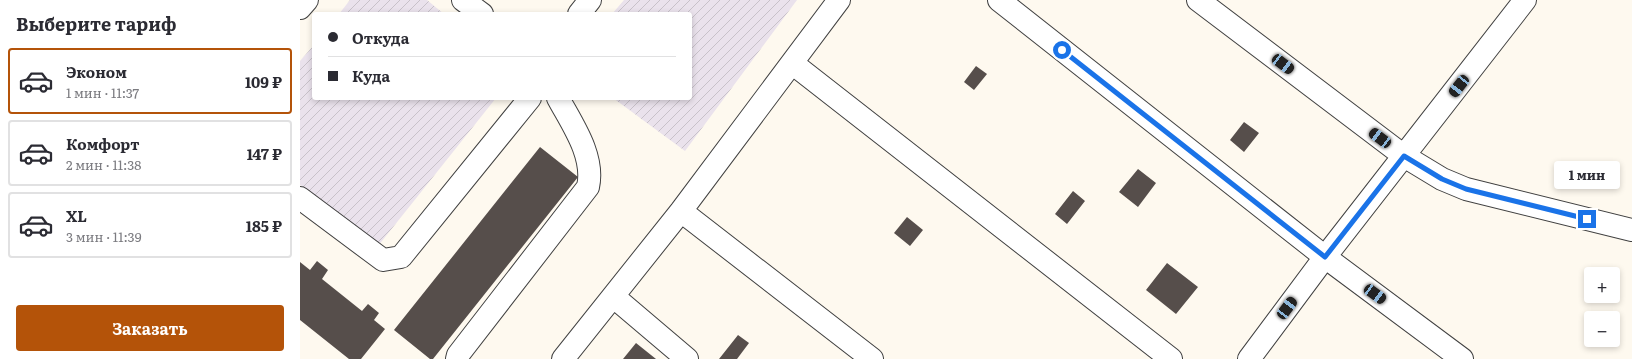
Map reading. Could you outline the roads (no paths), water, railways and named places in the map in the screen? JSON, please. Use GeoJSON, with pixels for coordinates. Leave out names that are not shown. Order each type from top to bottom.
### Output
{"type":"FeatureCollection","features":[{"type":"Feature","properties":{"kind":"street"},"geometry":{"type":"LineString","coordinates":[[300,8],[307,0]]}},
{"type":"Feature","properties":{"kind":"street"},"geometry":{"type":"LineString","coordinates":[[463,0],[479,12]]}},
{"type":"Feature","properties":{"kind":"street"},"geometry":{"type":"LineString","coordinates":[[581,12],[590,0]]}},
{"type":"Feature","properties":{"kind":"street"},"geometry":{"type":"LineString","coordinates":[[563,359],[682,211],[839,0]]}},
{"type":"Feature","properties":{"kind":"street"},"geometry":{"type":"LineString","coordinates":[[999,0],[1325,257],[1462,359]]}},
{"type":"Feature","properties":{"kind":"street"},"geometry":{"type":"LineString","coordinates":[[1198,0],[1404,156],[1442,179],[1466,189],[1632,230]]}},
{"type":"Feature","properties":{"kind":"street"},"geometry":{"type":"LineString","coordinates":[[1249,359],[1325,257],[1525,0]]}},
{"type":"Feature","properties":{"kind":"street"},"geometry":{"type":"LineString","coordinates":[[792,63],[1170,359]]}},
{"type":"Feature","properties":{"kind":"street"},"geometry":{"type":"LineString","coordinates":[[300,198],[383,260],[401,257],[528,100]]}},
{"type":"Feature","properties":{"kind":"street"},"geometry":{"type":"LineString","coordinates":[[457,359],[458,355],[588,188],[590,171],[585,154],[580,139],[559,100]]}},
{"type":"Feature","properties":{"kind":"street"},"geometry":{"type":"LineString","coordinates":[[682,211],[872,359]]}},
{"type":"Feature","properties":{"kind":"street"},"geometry":{"type":"LineString","coordinates":[[614,297],[687,359]]}}]}
